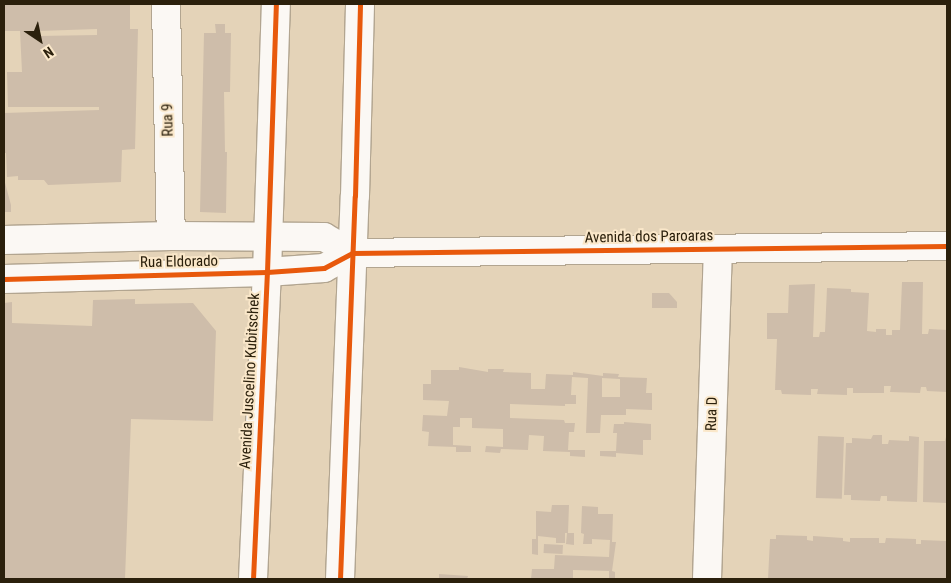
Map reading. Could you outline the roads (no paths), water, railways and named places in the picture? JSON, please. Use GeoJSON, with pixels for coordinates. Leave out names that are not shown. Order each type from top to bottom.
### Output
{"type":"FeatureCollection","features":[{"type":"Feature","properties":{"kind":"street","name":"Rua 9"},"geometry":{"type":"LineString","coordinates":[[166,4],[171,236]]}},
{"type":"Feature","properties":{"kind":"street","name":"Avenida Juscelino Kubitschek"},"geometry":{"type":"LineString","coordinates":[[252,579],[267,272],[276,4]]}},
{"type":"Feature","properties":{"kind":"street"},"geometry":{"type":"LineString","coordinates":[[340,579],[360,4]]}},
{"type":"Feature","properties":{"kind":"street","name":"Rua Eldorado"},"geometry":{"type":"LineString","coordinates":[[4,240],[171,236],[324,237],[352,253]]}},
{"type":"Feature","properties":{"kind":"street","name":"Avenida dos Paroaras"},"geometry":{"type":"LineString","coordinates":[[352,253],[947,246]]}},
{"type":"Feature","properties":{"kind":"street","name":"Rua D"},"geometry":{"type":"LineString","coordinates":[[707,579],[718,249]]}},
{"type":"Feature","properties":{"kind":"street","name":"Rua Eldorado"},"geometry":{"type":"LineString","coordinates":[[4,279],[267,272],[324,268],[352,253]]}}]}
